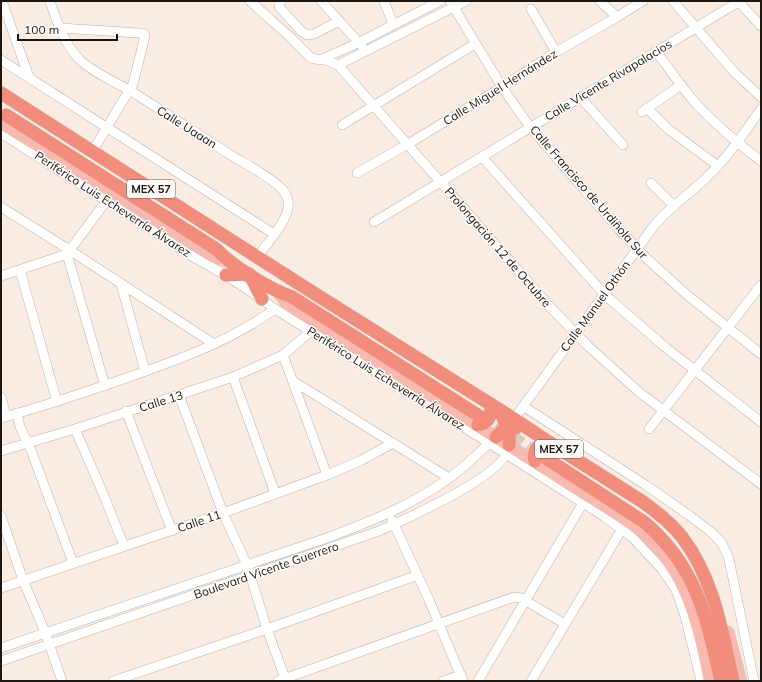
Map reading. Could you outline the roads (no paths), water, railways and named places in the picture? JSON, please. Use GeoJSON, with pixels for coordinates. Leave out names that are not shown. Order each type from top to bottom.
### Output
{"type":"FeatureCollection","features":[{"type":"Feature","properties":{"kind":"highway","name":"MEX 57"},"geometry":{"type":"LineString","coordinates":[[1,93],[12,102],[495,407],[511,424],[530,429],[643,502],[681,536],[698,562],[716,604],[733,681]]}},
{"type":"Feature","properties":{"kind":"highway"},"geometry":{"type":"LineString","coordinates":[[3,117],[5,107],[10,106],[12,102]]}},
{"type":"Feature","properties":{"kind":"highway","name":"Periférico Luis Echeverría Álvarez"},"geometry":{"type":"LineString","coordinates":[[3,117],[216,249],[227,261],[278,292],[292,297],[478,420]]}},
{"type":"Feature","properties":{"kind":"highway"},"geometry":{"type":"LineString","coordinates":[[226,275],[249,274],[262,299]]}},
{"type":"Feature","properties":{"kind":"highway"},"geometry":{"type":"LineString","coordinates":[[478,420],[486,421],[490,418],[492,408],[495,407]]}},
{"type":"Feature","properties":{"kind":"highway"},"geometry":{"type":"LineString","coordinates":[[492,440],[511,424]]}},
{"type":"Feature","properties":{"kind":"highway"},"geometry":{"type":"LineString","coordinates":[[508,450],[511,424]]}},
{"type":"Feature","properties":{"kind":"highway"},"geometry":{"type":"LineString","coordinates":[[539,459],[534,453],[538,446],[545,442],[550,443]]}},
{"type":"Feature","properties":{"kind":"highway","name":"Periférico Luis Echeverría Álvarez"},"geometry":{"type":"LineString","coordinates":[[539,459],[644,522],[674,553],[699,596],[708,624],[721,681]]}},
{"type":"Feature","properties":{"kind":"main road","name":"Periférico Luis Echeverría Álvarez"},"geometry":{"type":"LineString","coordinates":[[478,420],[492,440],[508,450],[539,459],[635,527],[654,543],[664,555],[680,581],[692,606],[698,624],[710,681]]}},
{"type":"Feature","properties":{"kind":"main road"},"geometry":{"type":"LineString","coordinates":[[716,604],[726,624],[741,681]]}},
{"type":"Feature","properties":{"kind":"street"},"geometry":{"type":"LineString","coordinates":[[2,1],[29,77]]}},
{"type":"Feature","properties":{"kind":"street","name":"Calle Uaaan"},"geometry":{"type":"LineString","coordinates":[[50,1],[69,47],[88,67],[130,91],[258,172],[283,190],[288,198],[289,206],[286,215],[257,257]]}},
{"type":"Feature","properties":{"kind":"street","name":"Prolongación 12 de Octubre"},"geometry":{"type":"LineString","coordinates":[[250,1],[311,58],[320,60],[324,59],[338,65],[576,334],[614,371],[663,411],[761,484]]}},
{"type":"Feature","properties":{"kind":"street"},"geometry":{"type":"LineString","coordinates":[[281,1],[279,6],[281,9],[301,31],[307,35],[314,34],[339,21]]}},
{"type":"Feature","properties":{"kind":"street"},"geometry":{"type":"LineString","coordinates":[[322,1],[360,42],[365,51]]}},
{"type":"Feature","properties":{"kind":"street"},"geometry":{"type":"LineString","coordinates":[[384,1],[393,24]]}},
{"type":"Feature","properties":{"kind":"street"},"geometry":{"type":"LineString","coordinates":[[324,59],[440,1]]}},
{"type":"Feature","properties":{"kind":"street"},"geometry":{"type":"LineString","coordinates":[[338,65],[451,4],[466,1]]}},
{"type":"Feature","properties":{"kind":"street"},"geometry":{"type":"LineString","coordinates":[[600,1],[617,17]]}},
{"type":"Feature","properties":{"kind":"street","name":"Calle Miguel Hernández"},"geometry":{"type":"LineString","coordinates":[[357,173],[408,144],[502,87],[556,52],[643,1]]}},
{"type":"Feature","properties":{"kind":"street"},"geometry":{"type":"LineString","coordinates":[[673,1],[735,73],[761,97]]}},
{"type":"Feature","properties":{"kind":"street"},"geometry":{"type":"LineString","coordinates":[[739,1],[761,26]]}},
{"type":"Feature","properties":{"kind":"street","name":"Calle Vicente Rivapalacios"},"geometry":{"type":"LineString","coordinates":[[374,222],[739,1]]}},
{"type":"Feature","properties":{"kind":"street","name":"Calle Francisco de Urdiñola Sur"},"geometry":{"type":"LineString","coordinates":[[451,4],[502,87],[530,127],[636,249],[686,294],[761,354]]}},
{"type":"Feature","properties":{"kind":"street"},"geometry":{"type":"LineString","coordinates":[[531,9],[556,52]]}},
{"type":"Feature","properties":{"kind":"street"},"geometry":{"type":"LineString","coordinates":[[60,28],[144,34],[137,71],[130,91],[92,152]]}},
{"type":"Feature","properties":{"kind":"street"},"geometry":{"type":"LineString","coordinates":[[342,124],[475,44]]}},
{"type":"Feature","properties":{"kind":"street"},"geometry":{"type":"LineString","coordinates":[[656,51],[681,85],[703,111],[737,142],[761,161]]}},
{"type":"Feature","properties":{"kind":"street"},"geometry":{"type":"LineString","coordinates":[[1,60],[274,234]]}},
{"type":"Feature","properties":{"kind":"street"},"geometry":{"type":"LineString","coordinates":[[681,85],[645,110],[668,130],[718,166]]}},
{"type":"Feature","properties":{"kind":"street"},"geometry":{"type":"LineString","coordinates":[[580,97],[623,145]]}},
{"type":"Feature","properties":{"kind":"street","name":"Calle Manuel Othón"},"geometry":{"type":"LineString","coordinates":[[511,424],[636,249],[660,218],[718,166],[761,109]]}},
{"type":"Feature","properties":{"kind":"street","name":"Periférico Luis Echeverría Álvarez"},"geometry":{"type":"LineString","coordinates":[[1,133],[195,258],[226,275],[275,309],[492,440]]}},
{"type":"Feature","properties":{"kind":"street"},"geometry":{"type":"LineString","coordinates":[[482,157],[605,294],[665,348],[761,422]]}},
{"type":"Feature","properties":{"kind":"street"},"geometry":{"type":"LineString","coordinates":[[651,183],[674,206]]}},
{"type":"Feature","properties":{"kind":"street"},"geometry":{"type":"LineString","coordinates":[[1,276],[69,252],[107,200]]}},
{"type":"Feature","properties":{"kind":"street"},"geometry":{"type":"LineString","coordinates":[[1,207],[214,344]]}},
{"type":"Feature","properties":{"kind":"street"},"geometry":{"type":"LineString","coordinates":[[1,217],[11,214]]}},
{"type":"Feature","properties":{"kind":"street"},"geometry":{"type":"LineString","coordinates":[[69,252],[105,386]]}},
{"type":"Feature","properties":{"kind":"street"},"geometry":{"type":"LineString","coordinates":[[20,270],[58,402]]}},
{"type":"Feature","properties":{"kind":"street"},"geometry":{"type":"LineString","coordinates":[[121,284],[145,371]]}},
{"type":"Feature","properties":{"kind":"street"},"geometry":{"type":"LineString","coordinates":[[650,429],[761,286]]}},
{"type":"Feature","properties":{"kind":"street"},"geometry":{"type":"LineString","coordinates":[[1,396],[4,417],[58,402],[181,359],[258,322],[275,309]]}},
{"type":"Feature","properties":{"kind":"street","name":"Calle 13"},"geometry":{"type":"LineString","coordinates":[[1,451],[75,429],[233,377],[283,355],[311,331]]}},
{"type":"Feature","properties":{"kind":"street"},"geometry":{"type":"LineString","coordinates":[[283,355],[327,475]]}},
{"type":"Feature","properties":{"kind":"street"},"geometry":{"type":"LineString","coordinates":[[233,377],[275,493]]}},
{"type":"Feature","properties":{"kind":"street"},"geometry":{"type":"LineString","coordinates":[[293,381],[450,478]]}},
{"type":"Feature","properties":{"kind":"street"},"geometry":{"type":"LineString","coordinates":[[179,395],[223,513],[247,565],[283,680],[514,597],[526,600],[565,624]]}},
{"type":"Feature","properties":{"kind":"street"},"geometry":{"type":"LineString","coordinates":[[523,406],[662,496],[710,531],[721,542],[730,564],[754,681]]}},
{"type":"Feature","properties":{"kind":"street"},"geometry":{"type":"LineString","coordinates":[[126,411],[172,531]]}},
{"type":"Feature","properties":{"kind":"street"},"geometry":{"type":"LineString","coordinates":[[18,413],[18,423],[22,434],[28,442],[73,563]]}},
{"type":"Feature","properties":{"kind":"street"},"geometry":{"type":"LineString","coordinates":[[75,429],[124,546]]}},
{"type":"Feature","properties":{"kind":"street","name":"Boulevard Vicente Guerrero"},"geometry":{"type":"LineString","coordinates":[[1,648],[363,525],[388,513],[450,478],[492,440]]}},
{"type":"Feature","properties":{"kind":"street","name":"Calle 11"},"geometry":{"type":"LineString","coordinates":[[1,588],[172,531],[327,475],[360,461],[393,443]]}},
{"type":"Feature","properties":{"kind":"street","name":"Periférico Luis Echeverría Álvarez"},"geometry":{"type":"LineString","coordinates":[[508,450],[622,529],[653,558],[670,579],[676,590],[685,616],[701,681]]}},
{"type":"Feature","properties":{"kind":"street","name":"Boulevard Vicente Guerrero"},"geometry":{"type":"LineString","coordinates":[[1,661],[379,531],[469,486],[494,468],[508,450]]}},
{"type":"Feature","properties":{"kind":"street"},"geometry":{"type":"LineString","coordinates":[[478,681],[583,503]]}},
{"type":"Feature","properties":{"kind":"street"},"geometry":{"type":"LineString","coordinates":[[388,513],[418,574],[462,678],[444,681]]}},
{"type":"Feature","properties":{"kind":"street"},"geometry":{"type":"LineString","coordinates":[[1,516],[23,580],[45,632],[62,681]]}},
{"type":"Feature","properties":{"kind":"street"},"geometry":{"type":"LineString","coordinates":[[531,681],[622,529]]}},
{"type":"Feature","properties":{"kind":"street"},"geometry":{"type":"LineString","coordinates":[[113,681],[267,629],[418,574]]}},
{"type":"Feature","properties":{"kind":"tunnel"},"geometry":{"type":"LineString","coordinates":[[479,416],[543,457]]}}]}
